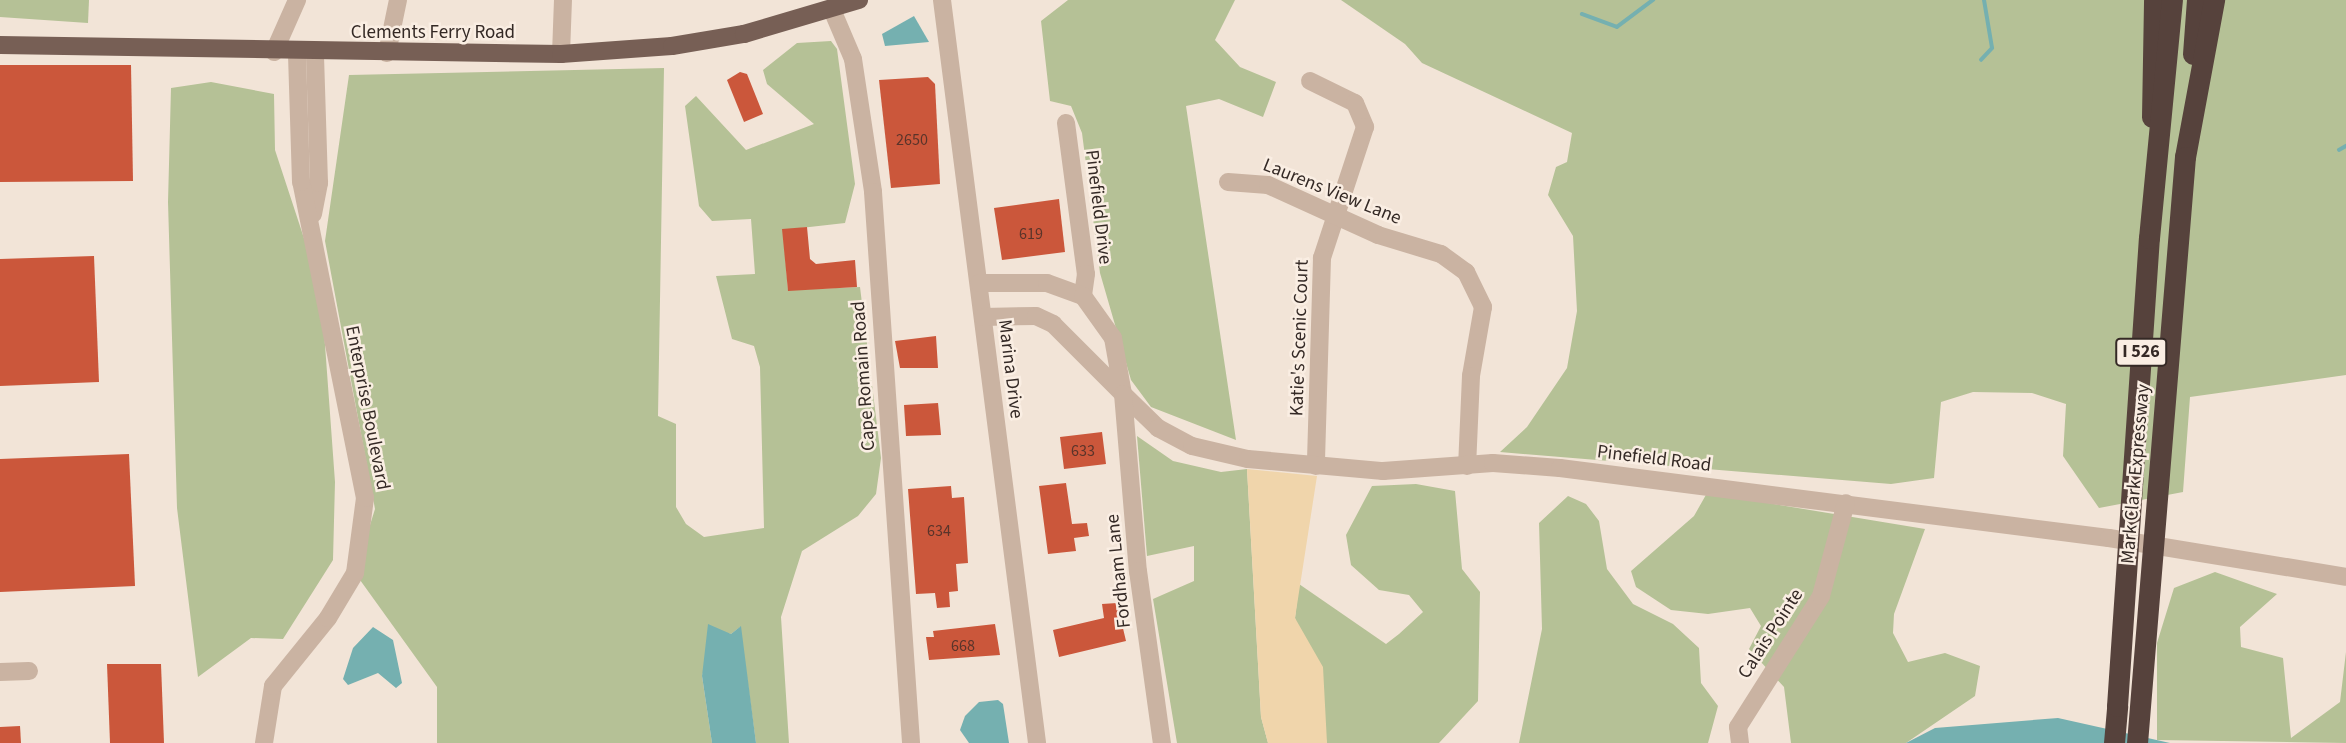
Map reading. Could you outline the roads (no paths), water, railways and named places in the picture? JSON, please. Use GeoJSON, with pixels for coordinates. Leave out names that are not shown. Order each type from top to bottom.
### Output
{"type":"FeatureCollection","features":[{"type":"Feature","properties":{"kind":"highway"},"geometry":{"type":"LineString","coordinates":[[2149,238],[2154,0]]}},
{"type":"Feature","properties":{"kind":"highway","name":"Mark Clark Expressway"},"geometry":{"type":"LineString","coordinates":[[2114,743],[2149,238],[2172,0]]}},
{"type":"Feature","properties":{"kind":"highway","name":"Mark Clark Expressway"},"geometry":{"type":"LineString","coordinates":[[2137,743],[2197,0]]}},
{"type":"Feature","properties":{"kind":"highway"},"geometry":{"type":"LineString","coordinates":[[2185,157],[2214,0]]}},
{"type":"Feature","properties":{"kind":"main road","name":"Clements Ferry Road"},"geometry":{"type":"LineString","coordinates":[[0,45],[306,53],[561,54],[672,46],[833,12],[859,0]]}},
{"type":"Feature","properties":{"kind":"street"},"geometry":{"type":"LineString","coordinates":[[274,52],[297,0]]}},
{"type":"Feature","properties":{"kind":"street"},"geometry":{"type":"LineString","coordinates":[[387,54],[398,0]]}},
{"type":"Feature","properties":{"kind":"street"},"geometry":{"type":"LineString","coordinates":[[561,54],[563,0]]}},
{"type":"Feature","properties":{"kind":"street","name":"Marina Drive"},"geometry":{"type":"LineString","coordinates":[[942,0],[1037,743]]}},
{"type":"Feature","properties":{"kind":"street","name":"Cape Romain Road"},"geometry":{"type":"LineString","coordinates":[[833,12],[853,58],[873,192],[911,743]]}},
{"type":"Feature","properties":{"kind":"street","name":"Enterprise Boulevard"},"geometry":{"type":"LineString","coordinates":[[264,743],[273,686],[328,618],[355,573],[365,498],[317,269],[312,221],[319,183],[306,53]]}},
{"type":"Feature","properties":{"kind":"street","name":"Katie's Scenic Court"},"geometry":{"type":"LineString","coordinates":[[1310,81],[1355,103],[1364,118],[1365,140],[1336,218],[1319,281],[1316,466]]}},
{"type":"Feature","properties":{"kind":"street","name":"Pinefield Drive"},"geometry":{"type":"LineString","coordinates":[[1066,123],[1086,274],[1083,296]]}},
{"type":"Feature","properties":{"kind":"street","name":"Laurens View Lane"},"geometry":{"type":"LineString","coordinates":[[1228,182],[1268,186],[1336,218],[1441,254],[1477,287],[1483,307],[1471,376],[1467,466]]}},
{"type":"Feature","properties":{"kind":"street"},"geometry":{"type":"LineString","coordinates":[[979,283],[1047,283],[1083,296],[1113,338],[1123,394]]}},
{"type":"Feature","properties":{"kind":"street","name":"Pinefield Road"},"geometry":{"type":"LineString","coordinates":[[983,317],[1036,316],[1053,324],[1158,428],[1192,446],[1248,459],[1383,471],[1467,466],[1560,468],[1846,503],[2195,551],[2346,577]]}},
{"type":"Feature","properties":{"kind":"street","name":"Fordham Lane"},"geometry":{"type":"LineString","coordinates":[[1123,394],[1138,570],[1162,743]]}},
{"type":"Feature","properties":{"kind":"street","name":"Calais Pointe"},"geometry":{"type":"LineString","coordinates":[[1740,743],[1738,727],[1821,597],[1846,503]]}},
{"type":"Feature","properties":{"kind":"street"},"geometry":{"type":"LineString","coordinates":[[0,671],[29,671]]}},
{"type":"Feature","properties":{"kind":"water"},"geometry":{"type":"Polygon","coordinates":[[[914,16],[929,42],[885,46],[882,34],[914,16]]]}},
{"type":"Feature","properties":{"kind":"water"},"geometry":{"type":"Polygon","coordinates":[[[708,624],[731,634],[741,626],[756,743],[712,743],[702,676],[708,624]]]}},
{"type":"Feature","properties":{"kind":"water"},"geometry":{"type":"Polygon","coordinates":[[[373,627],[393,640],[402,683],[396,688],[378,673],[348,685],[343,679],[353,648],[373,627]]]}},
{"type":"Feature","properties":{"kind":"water"},"geometry":{"type":"Polygon","coordinates":[[[998,700],[1003,704],[1009,743],[969,743],[960,730],[965,716],[979,702],[998,700]]]}},
{"type":"Feature","properties":{"kind":"water"},"geometry":{"type":"Polygon","coordinates":[[[2058,718],[2170,743],[1906,743],[1935,728],[2058,718]]]}},
{"type":"Feature","properties":{"kind":"waterway"},"geometry":{"type":"LineString","coordinates":[[1582,14],[1617,27],[1653,0]]}},
{"type":"Feature","properties":{"kind":"waterway"},"geometry":{"type":"LineString","coordinates":[[1981,60],[1992,48],[1984,0]]}},
{"type":"Feature","properties":{"kind":"waterway"},"geometry":{"type":"LineString","coordinates":[[2339,150],[2346,146]]}}]}
